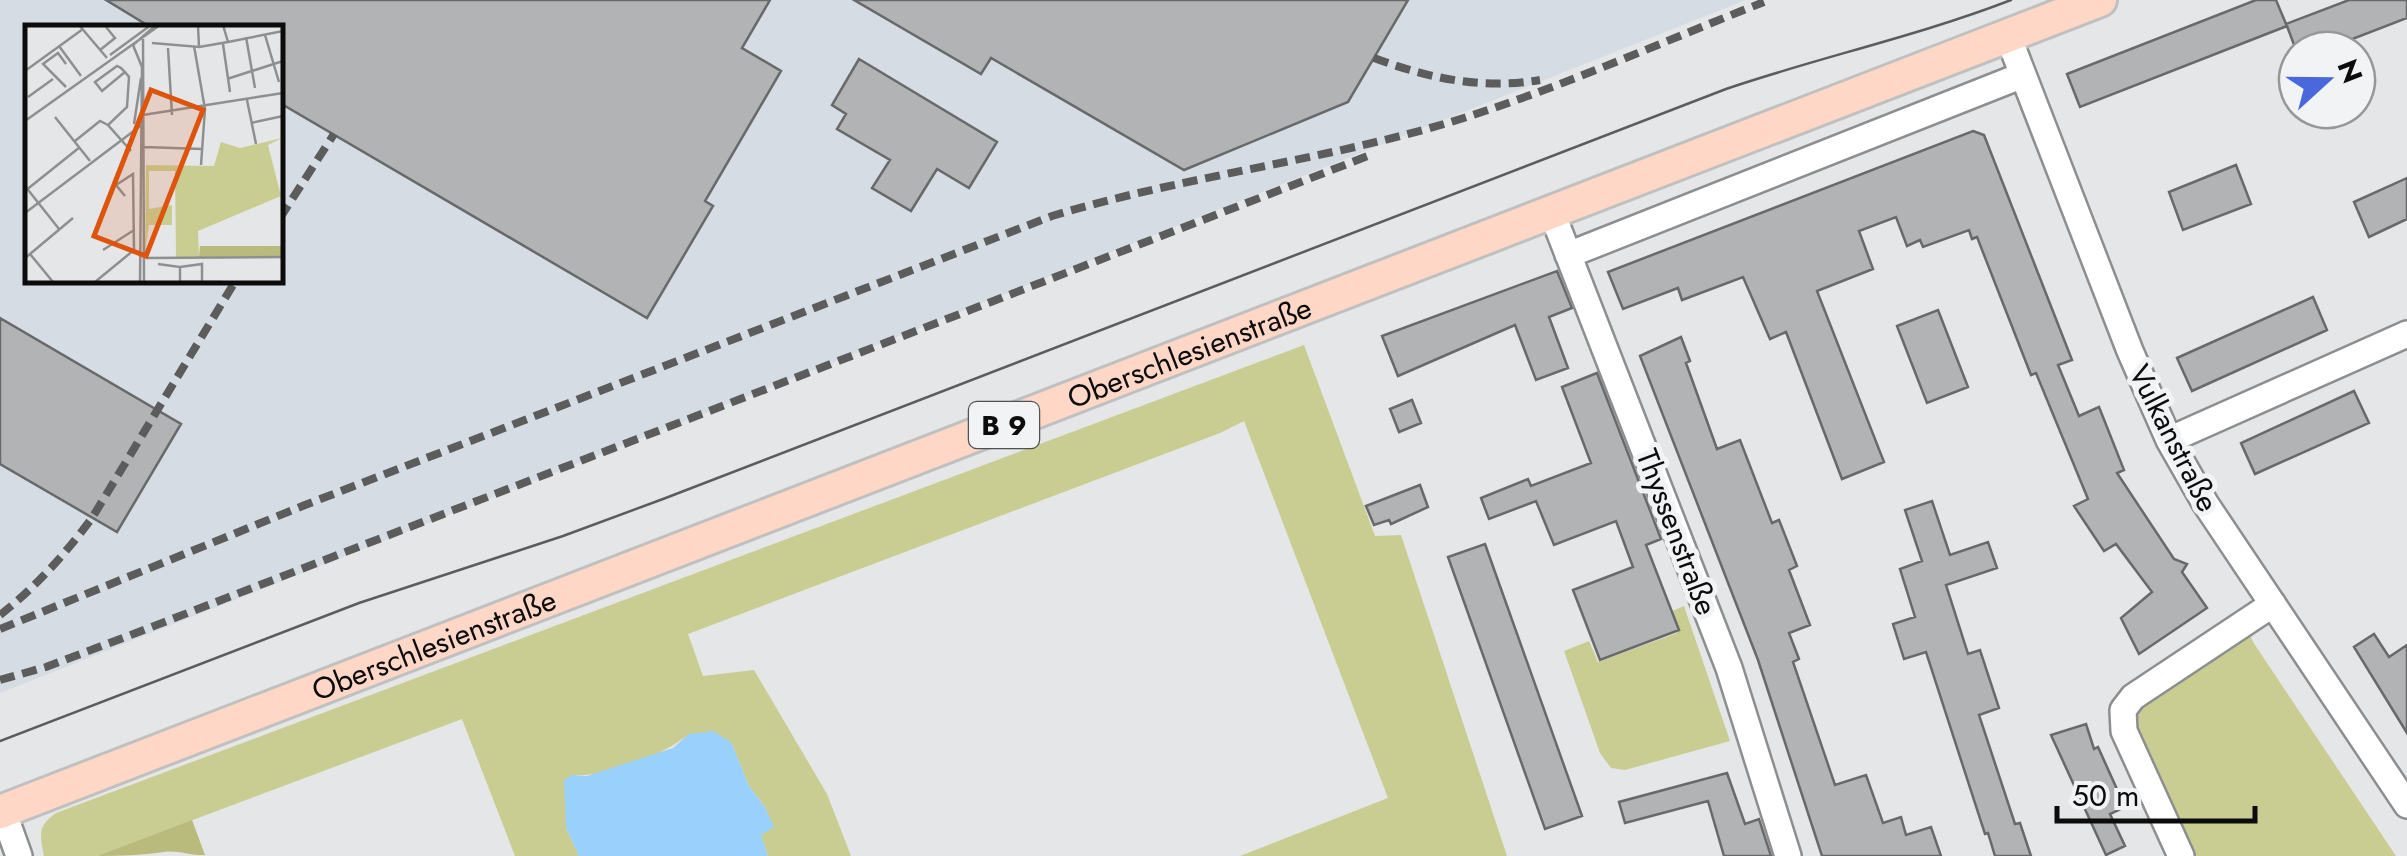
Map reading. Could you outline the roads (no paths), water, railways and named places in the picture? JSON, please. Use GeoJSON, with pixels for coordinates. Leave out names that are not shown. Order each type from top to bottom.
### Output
{"type":"FeatureCollection","features":[{"type":"Feature","properties":{"kind":"main road","name":"Oberschlesienstraße"},"geometry":{"type":"LineString","coordinates":[[1,812],[2100,0]]}},
{"type":"Feature","properties":{"kind":"street","name":"Vulkanstraße"},"geometry":{"type":"LineString","coordinates":[[2008,36],[2130,351],[2169,440],[2205,503],[2407,805]]}},
{"type":"Feature","properties":{"kind":"street"},"geometry":{"type":"LineString","coordinates":[[1568,254],[2023,75]]}},
{"type":"Feature","properties":{"kind":"street","name":"Thyssenstraße"},"geometry":{"type":"LineString","coordinates":[[1552,212],[1729,668],[1788,856]]}},
{"type":"Feature","properties":{"kind":"street"},"geometry":{"type":"LineString","coordinates":[[2169,440],[2407,334]]}},
{"type":"Feature","properties":{"kind":"street"},"geometry":{"type":"LineString","coordinates":[[2181,856],[2124,731],[2123,710],[2133,696],[2273,604]]}},
{"type":"Feature","properties":{"kind":"street"},"geometry":{"type":"LineString","coordinates":[[1,812],[20,856]]}},
{"type":"Feature","properties":{"kind":"water"},"geometry":{"type":"Polygon","coordinates":[[[713,731],[731,742],[749,786],[774,827],[761,835],[768,856],[579,856],[566,828],[564,780],[673,748],[689,734],[713,731]]]}},
{"type":"Feature","properties":{"kind":"tram line"},"geometry":{"type":"LineString","coordinates":[[0,741],[359,603],[663,499],[1726,89],[2011,0]]}},
{"type":"Feature","properties":{"kind":"railway"},"geometry":{"type":"LineString","coordinates":[[0,629],[305,505],[1052,216],[1421,131],[1510,103],[1764,2]]}},
{"type":"Feature","properties":{"kind":"railway"},"geometry":{"type":"LineString","coordinates":[[1374,58],[1476,83],[1540,80]]}},
{"type":"Feature","properties":{"kind":"railway"},"geometry":{"type":"LineString","coordinates":[[282,215],[334,134]]}},
{"type":"Feature","properties":{"kind":"railway"},"geometry":{"type":"LineString","coordinates":[[0,680],[136,633],[1373,154]]}},
{"type":"Feature","properties":{"kind":"railway"},"geometry":{"type":"LineString","coordinates":[[0,615],[49,570],[92,518],[235,282]]}}]}
